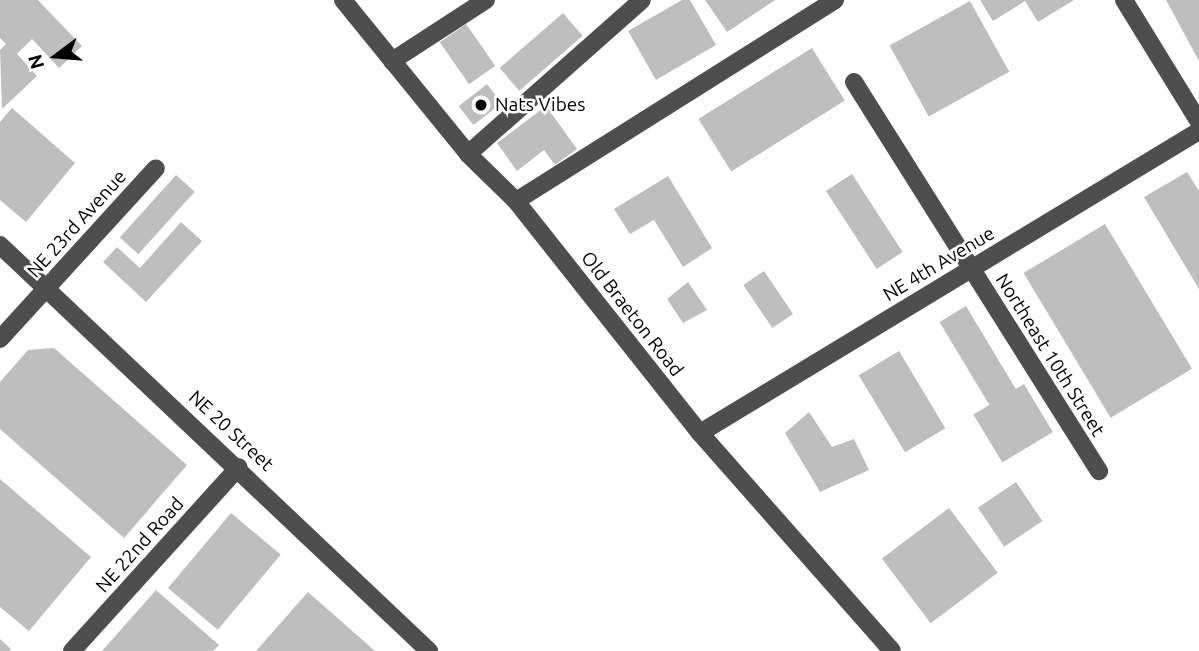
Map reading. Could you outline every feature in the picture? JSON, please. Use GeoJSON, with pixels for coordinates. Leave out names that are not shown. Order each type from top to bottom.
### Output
{"type":"FeatureCollection","features":[{"type":"Feature","properties":{"kind":"street","name":"Old Braeton Road"},"geometry":{"type":"LineString","coordinates":[[343,0],[468,154],[516,201],[701,433],[892,651]]}},
{"type":"Feature","properties":{"kind":"street"},"geometry":{"type":"LineString","coordinates":[[392,61],[486,0]]}},
{"type":"Feature","properties":{"kind":"street"},"geometry":{"type":"LineString","coordinates":[[468,154],[642,0]]}},
{"type":"Feature","properties":{"kind":"street"},"geometry":{"type":"LineString","coordinates":[[516,201],[835,0]]}},
{"type":"Feature","properties":{"kind":"street"},"geometry":{"type":"LineString","coordinates":[[1124,0],[1199,122]]}},
{"type":"Feature","properties":{"kind":"street","name":"Northeast 10th Street"},"geometry":{"type":"LineString","coordinates":[[854,82],[1099,471]]}},
{"type":"Feature","properties":{"kind":"street","name":"NE 4th Avenue"},"geometry":{"type":"LineString","coordinates":[[701,433],[1199,131]]}},
{"type":"Feature","properties":{"kind":"street","name":"NE 23rd Avenue"},"geometry":{"type":"LineString","coordinates":[[0,339],[156,168]]}},
{"type":"Feature","properties":{"kind":"street","name":"NE 20 Street"},"geometry":{"type":"LineString","coordinates":[[0,245],[239,467],[429,651]]}},
{"type":"Feature","properties":{"kind":"street","name":"NE 22nd Road"},"geometry":{"type":"LineString","coordinates":[[72,651],[239,467]]}},
{"type":"Feature","properties":{"kind":"building"},"geometry":{"type":"Polygon","coordinates":[[[0,0],[38,0],[82,46],[59,68],[32,39],[17,54],[37,76],[2,109],[0,50],[6,44],[0,38],[0,0]]]}},
{"type":"Feature","properties":{"kind":"building"},"geometry":{"type":"Polygon","coordinates":[[[682,0],[690,0],[716,45],[656,80],[628,31],[682,0]]]}},
{"type":"Feature","properties":{"kind":"building"},"geometry":{"type":"Polygon","coordinates":[[[705,0],[775,0],[727,32],[705,0]]]}},
{"type":"Feature","properties":{"kind":"building"},"geometry":{"type":"Polygon","coordinates":[[[980,0],[1074,0],[1038,22],[1025,1],[993,21],[980,0]]]}},
{"type":"Feature","properties":{"kind":"building"},"geometry":{"type":"Polygon","coordinates":[[[1166,0],[1199,0],[1199,61],[1166,0]]]}},
{"type":"Feature","properties":{"kind":"building"},"geometry":{"type":"Polygon","coordinates":[[[970,1],[1009,72],[929,116],[890,46],[970,1]]]}},
{"type":"Feature","properties":{"kind":"building"},"geometry":{"type":"Polygon","coordinates":[[[563,13],[583,36],[519,91],[500,68],[563,13]]]}},
{"type":"Feature","properties":{"kind":"building"},"geometry":{"type":"Polygon","coordinates":[[[466,24],[495,66],[469,84],[440,42],[466,24]]]}},
{"type":"Feature","properties":{"kind":"building"},"geometry":{"type":"Polygon","coordinates":[[[812,48],[845,101],[731,172],[698,119],[812,48]]]}},
{"type":"Feature","properties":{"kind":"building","name":"Nats Vibes"},"geometry":{"type":"Polygon","coordinates":[[[487,84],[502,103],[473,125],[459,106],[487,84]]]}},
{"type":"Feature","properties":{"kind":"building"},"geometry":{"type":"Polygon","coordinates":[[[546,106],[577,149],[555,165],[544,150],[517,171],[497,143],[546,106]]]}},
{"type":"Feature","properties":{"kind":"building"},"geometry":{"type":"Polygon","coordinates":[[[12,108],[75,163],[26,222],[0,200],[0,122],[12,108]]]}},
{"type":"Feature","properties":{"kind":"building"},"geometry":{"type":"Polygon","coordinates":[[[1187,172],[1199,191],[1199,289],[1144,197],[1187,172]]]}},
{"type":"Feature","properties":{"kind":"building"},"geometry":{"type":"Polygon","coordinates":[[[852,174],[903,252],[877,269],[826,191],[852,174]]]}},
{"type":"Feature","properties":{"kind":"building"},"geometry":{"type":"Polygon","coordinates":[[[176,175],[195,192],[138,254],[120,237],[176,175]]]}},
{"type":"Feature","properties":{"kind":"building"},"geometry":{"type":"Polygon","coordinates":[[[668,176],[712,248],[683,267],[654,220],[630,234],[614,209],[668,176]]]}},
{"type":"Feature","properties":{"kind":"building"},"geometry":{"type":"Polygon","coordinates":[[[181,222],[202,241],[146,302],[103,262],[117,247],[140,268],[181,222]]]}},
{"type":"Feature","properties":{"kind":"building"},"geometry":{"type":"Polygon","coordinates":[[[1105,224],[1192,369],[1111,418],[1024,273],[1105,224]]]}},
{"type":"Feature","properties":{"kind":"building"},"geometry":{"type":"Polygon","coordinates":[[[764,271],[793,314],[772,328],[743,285],[764,271]]]}},
{"type":"Feature","properties":{"kind":"building"},"geometry":{"type":"Polygon","coordinates":[[[688,282],[707,310],[683,323],[667,299],[688,282]]]}},
{"type":"Feature","properties":{"kind":"building"},"geometry":{"type":"Polygon","coordinates":[[[966,306],[1016,389],[989,405],[939,322],[966,306]]]}},
{"type":"Feature","properties":{"kind":"building"},"geometry":{"type":"Polygon","coordinates":[[[54,348],[187,465],[124,538],[0,429],[0,382],[28,350],[54,348]]]}},
{"type":"Feature","properties":{"kind":"building"},"geometry":{"type":"Polygon","coordinates":[[[899,351],[945,428],[905,452],[859,375],[899,351]]]}},
{"type":"Feature","properties":{"kind":"building"},"geometry":{"type":"Polygon","coordinates":[[[1024,384],[1053,432],[1002,462],[973,414],[1024,384]]]}},
{"type":"Feature","properties":{"kind":"building"},"geometry":{"type":"Polygon","coordinates":[[[809,412],[832,447],[854,439],[869,470],[820,492],[785,433],[809,412]]]}},
{"type":"Feature","properties":{"kind":"building"},"geometry":{"type":"Polygon","coordinates":[[[0,479],[91,557],[29,631],[0,607],[0,479]]]}},
{"type":"Feature","properties":{"kind":"building"},"geometry":{"type":"Polygon","coordinates":[[[1016,482],[1042,521],[1004,547],[978,508],[1016,482]]]}},
{"type":"Feature","properties":{"kind":"building"},"geometry":{"type":"Polygon","coordinates":[[[949,508],[998,573],[931,623],[882,559],[949,508]]]}},
{"type":"Feature","properties":{"kind":"building"},"geometry":{"type":"Polygon","coordinates":[[[231,513],[281,555],[218,630],[168,588],[231,513]]]}},
{"type":"Feature","properties":{"kind":"building"},"geometry":{"type":"Polygon","coordinates":[[[156,590],[219,645],[213,651],[102,651],[156,590]]]}},
{"type":"Feature","properties":{"kind":"building"},"geometry":{"type":"Polygon","coordinates":[[[308,592],[375,651],[256,651],[308,592]]]}},
{"type":"Feature","properties":{"kind":"building"},"geometry":{"type":"Polygon","coordinates":[[[0,639],[11,649],[9,651],[0,651],[0,639]]]}},
{"type":"Feature","properties":{"kind":"place","name":"Nats Vibes"},"geometry":{"type":"Point","coordinates":[481,105]}}]}
